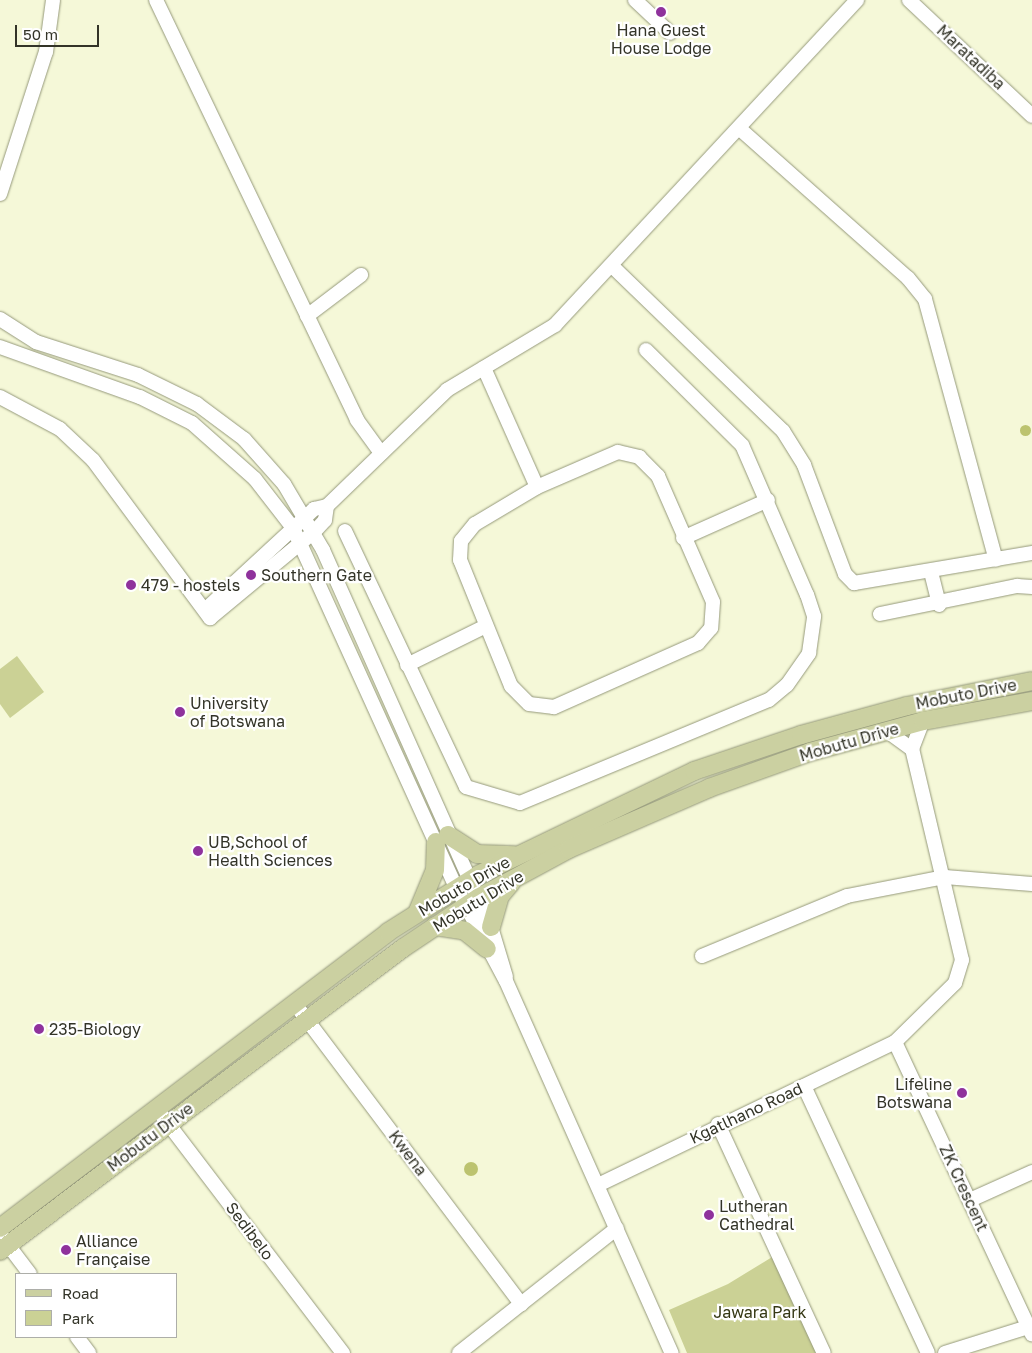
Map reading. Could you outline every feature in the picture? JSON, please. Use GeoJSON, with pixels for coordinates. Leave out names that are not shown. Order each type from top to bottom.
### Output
{"type":"FeatureCollection","features":[{"type":"Feature","properties":{"kind":"main road","name":"Mobuto Drive"},"geometry":{"type":"LineString","coordinates":[[0,1228],[416,914],[462,884],[516,855],[694,771],[801,734],[907,706],[1032,681]]}},
{"type":"Feature","properties":{"kind":"main road","name":"Mobutu Drive"},"geometry":{"type":"LineString","coordinates":[[3,1243],[34,1226],[307,1018],[435,926],[472,902],[569,849],[709,788],[887,731],[922,721],[1032,701]]}},
{"type":"Feature","properties":{"kind":"main road"},"geometry":{"type":"LineString","coordinates":[[416,914],[432,882],[442,838],[477,854],[516,855]]}},
{"type":"Feature","properties":{"kind":"main road"},"geometry":{"type":"LineString","coordinates":[[491,927],[500,896],[519,876]]}},
{"type":"Feature","properties":{"kind":"main road"},"geometry":{"type":"LineString","coordinates":[[435,926],[465,932],[487,949]]}},
{"type":"Feature","properties":{"kind":"main road"},"geometry":{"type":"LineString","coordinates":[[23,1211],[34,1226]]}},
{"type":"Feature","properties":{"kind":"street"},"geometry":{"type":"LineString","coordinates":[[0,194],[46,52],[53,0]]}},
{"type":"Feature","properties":{"kind":"street"},"geometry":{"type":"LineString","coordinates":[[156,0],[356,420],[381,453]]}},
{"type":"Feature","properties":{"kind":"street"},"geometry":{"type":"LineString","coordinates":[[635,0],[670,33]]}},
{"type":"Feature","properties":{"kind":"street"},"geometry":{"type":"LineString","coordinates":[[208,614],[293,528],[305,517],[327,506],[434,401],[484,368],[542,336],[612,266],[858,0]]}},
{"type":"Feature","properties":{"kind":"street","name":"Maratadiba"},"geometry":{"type":"LineString","coordinates":[[909,0],[1032,116]]}},
{"type":"Feature","properties":{"kind":"street"},"geometry":{"type":"LineString","coordinates":[[740,129],[908,278],[925,299],[996,560]]}},
{"type":"Feature","properties":{"kind":"street"},"geometry":{"type":"LineString","coordinates":[[612,266],[783,431],[804,465],[849,580],[861,584],[1032,553]]}},
{"type":"Feature","properties":{"kind":"street"},"geometry":{"type":"LineString","coordinates":[[307,316],[361,276]]}},
{"type":"Feature","properties":{"kind":"street"},"geometry":{"type":"LineString","coordinates":[[0,319],[36,342],[138,375],[197,404],[244,439],[284,484],[314,532],[462,884],[472,902],[491,927],[506,982]]}},
{"type":"Feature","properties":{"kind":"street"},"geometry":{"type":"LineString","coordinates":[[0,347],[140,397],[192,423],[255,479],[293,528],[302,543],[442,838]]}},
{"type":"Feature","properties":{"kind":"street"},"geometry":{"type":"LineString","coordinates":[[345,531],[459,780],[516,804],[769,700],[788,685],[809,653],[814,616],[768,500],[742,445],[646,350]]}},
{"type":"Feature","properties":{"kind":"street"},"geometry":{"type":"LineString","coordinates":[[484,368],[537,487]]}},
{"type":"Feature","properties":{"kind":"street"},"geometry":{"type":"LineString","coordinates":[[0,397],[60,429],[93,460],[208,614]]}},
{"type":"Feature","properties":{"kind":"street"},"geometry":{"type":"LineString","coordinates":[[628,452],[658,476],[683,538],[714,602],[711,628],[698,644],[554,707],[538,707],[529,704],[511,686],[460,560],[461,541],[474,524],[537,487],[628,452]]}},
{"type":"Feature","properties":{"kind":"street"},"geometry":{"type":"LineString","coordinates":[[683,538],[768,500]]}},
{"type":"Feature","properties":{"kind":"street"},"geometry":{"type":"LineString","coordinates":[[208,614],[302,543],[325,520],[327,506]]}},
{"type":"Feature","properties":{"kind":"street"},"geometry":{"type":"LineString","coordinates":[[931,572],[939,605]]}},
{"type":"Feature","properties":{"kind":"street"},"geometry":{"type":"LineString","coordinates":[[880,614],[939,605],[1017,586],[1032,587]]}},
{"type":"Feature","properties":{"kind":"street"},"geometry":{"type":"LineString","coordinates":[[407,665],[486,626]]}},
{"type":"Feature","properties":{"kind":"street"},"geometry":{"type":"LineString","coordinates":[[887,731],[912,749],[922,721]]}},
{"type":"Feature","properties":{"kind":"street","name":"Kgatlhano Road"},"geometry":{"type":"LineString","coordinates":[[598,1185],[718,1124],[804,1086],[895,1042],[955,983],[960,971],[946,877],[912,749]]}},
{"type":"Feature","properties":{"kind":"street"},"geometry":{"type":"LineString","coordinates":[[702,956],[848,896],[946,877],[1032,884]]}},
{"type":"Feature","properties":{"kind":"street"},"geometry":{"type":"LineString","coordinates":[[472,902],[487,949],[506,982],[672,1353]]}},
{"type":"Feature","properties":{"kind":"street","name":"Kwena"},"geometry":{"type":"LineString","coordinates":[[295,1004],[522,1304]]}},
{"type":"Feature","properties":{"kind":"street","name":"ZK Crescent"},"geometry":{"type":"LineString","coordinates":[[895,1042],[1030,1331]]}},
{"type":"Feature","properties":{"kind":"street"},"geometry":{"type":"LineString","coordinates":[[804,1086],[928,1353]]}},
{"type":"Feature","properties":{"kind":"street","name":"Sedibelo"},"geometry":{"type":"LineString","coordinates":[[157,1109],[343,1353]]}},
{"type":"Feature","properties":{"kind":"street"},"geometry":{"type":"LineString","coordinates":[[718,1124],[824,1353]]}},
{"type":"Feature","properties":{"kind":"street"},"geometry":{"type":"LineString","coordinates":[[970,1200],[1032,1172]]}},
{"type":"Feature","properties":{"kind":"street"},"geometry":{"type":"LineString","coordinates":[[460,1353],[617,1228]]}},
{"type":"Feature","properties":{"kind":"street"},"geometry":{"type":"LineString","coordinates":[[3,1243],[29,1273]]}},
{"type":"Feature","properties":{"kind":"street"},"geometry":{"type":"LineString","coordinates":[[945,1353],[1030,1331]]}},
{"type":"Feature","properties":{"kind":"street"},"geometry":{"type":"LineString","coordinates":[[78,1338],[89,1353]]}},
{"type":"Feature","properties":{"kind":"green space"},"geometry":{"type":"Polygon","coordinates":[[[17,656],[44,692],[10,718],[0,704],[0,669],[17,656]]]}},
{"type":"Feature","properties":{"kind":"green space","name":"Jawara Park"},"geometry":{"type":"Polygon","coordinates":[[[777,1254],[824,1353],[687,1353],[669,1310],[728,1284],[777,1254]]]}},
{"type":"Feature","properties":{"kind":"shaded area"},"geometry":{"type":"Polygon","coordinates":[[[1025,424],[1031,430],[1025,436],[1019,430],[1025,424]]]}},
{"type":"Feature","properties":{"kind":"shaded area"},"geometry":{"type":"Polygon","coordinates":[[[468,1162],[474,1162],[478,1169],[474,1176],[468,1176],[464,1172],[464,1166],[468,1162]]]}},
{"type":"Feature","properties":{"kind":"place","name":"Hana Guest House Lodge"},"geometry":{"type":"Point","coordinates":[661,12]}},
{"type":"Feature","properties":{"kind":"place","name":"Southern Gate"},"geometry":{"type":"Point","coordinates":[251,575]}},
{"type":"Feature","properties":{"kind":"place","name":"479 - hostels"},"geometry":{"type":"Point","coordinates":[131,585]}},
{"type":"Feature","properties":{"kind":"place","name":"University of Botswana"},"geometry":{"type":"Point","coordinates":[180,712]}},
{"type":"Feature","properties":{"kind":"place","name":"UB,School of Health Sciences"},"geometry":{"type":"Point","coordinates":[198,851]}},
{"type":"Feature","properties":{"kind":"place","name":"235-Biology"},"geometry":{"type":"Point","coordinates":[39,1029]}},
{"type":"Feature","properties":{"kind":"place","name":"Lifeline Botswana"},"geometry":{"type":"Point","coordinates":[962,1093]}},
{"type":"Feature","properties":{"kind":"place","name":"Lutheran Cathedral"},"geometry":{"type":"Point","coordinates":[709,1215]}},
{"type":"Feature","properties":{"kind":"place","name":"Alliance Française"},"geometry":{"type":"Point","coordinates":[66,1250]}}]}
